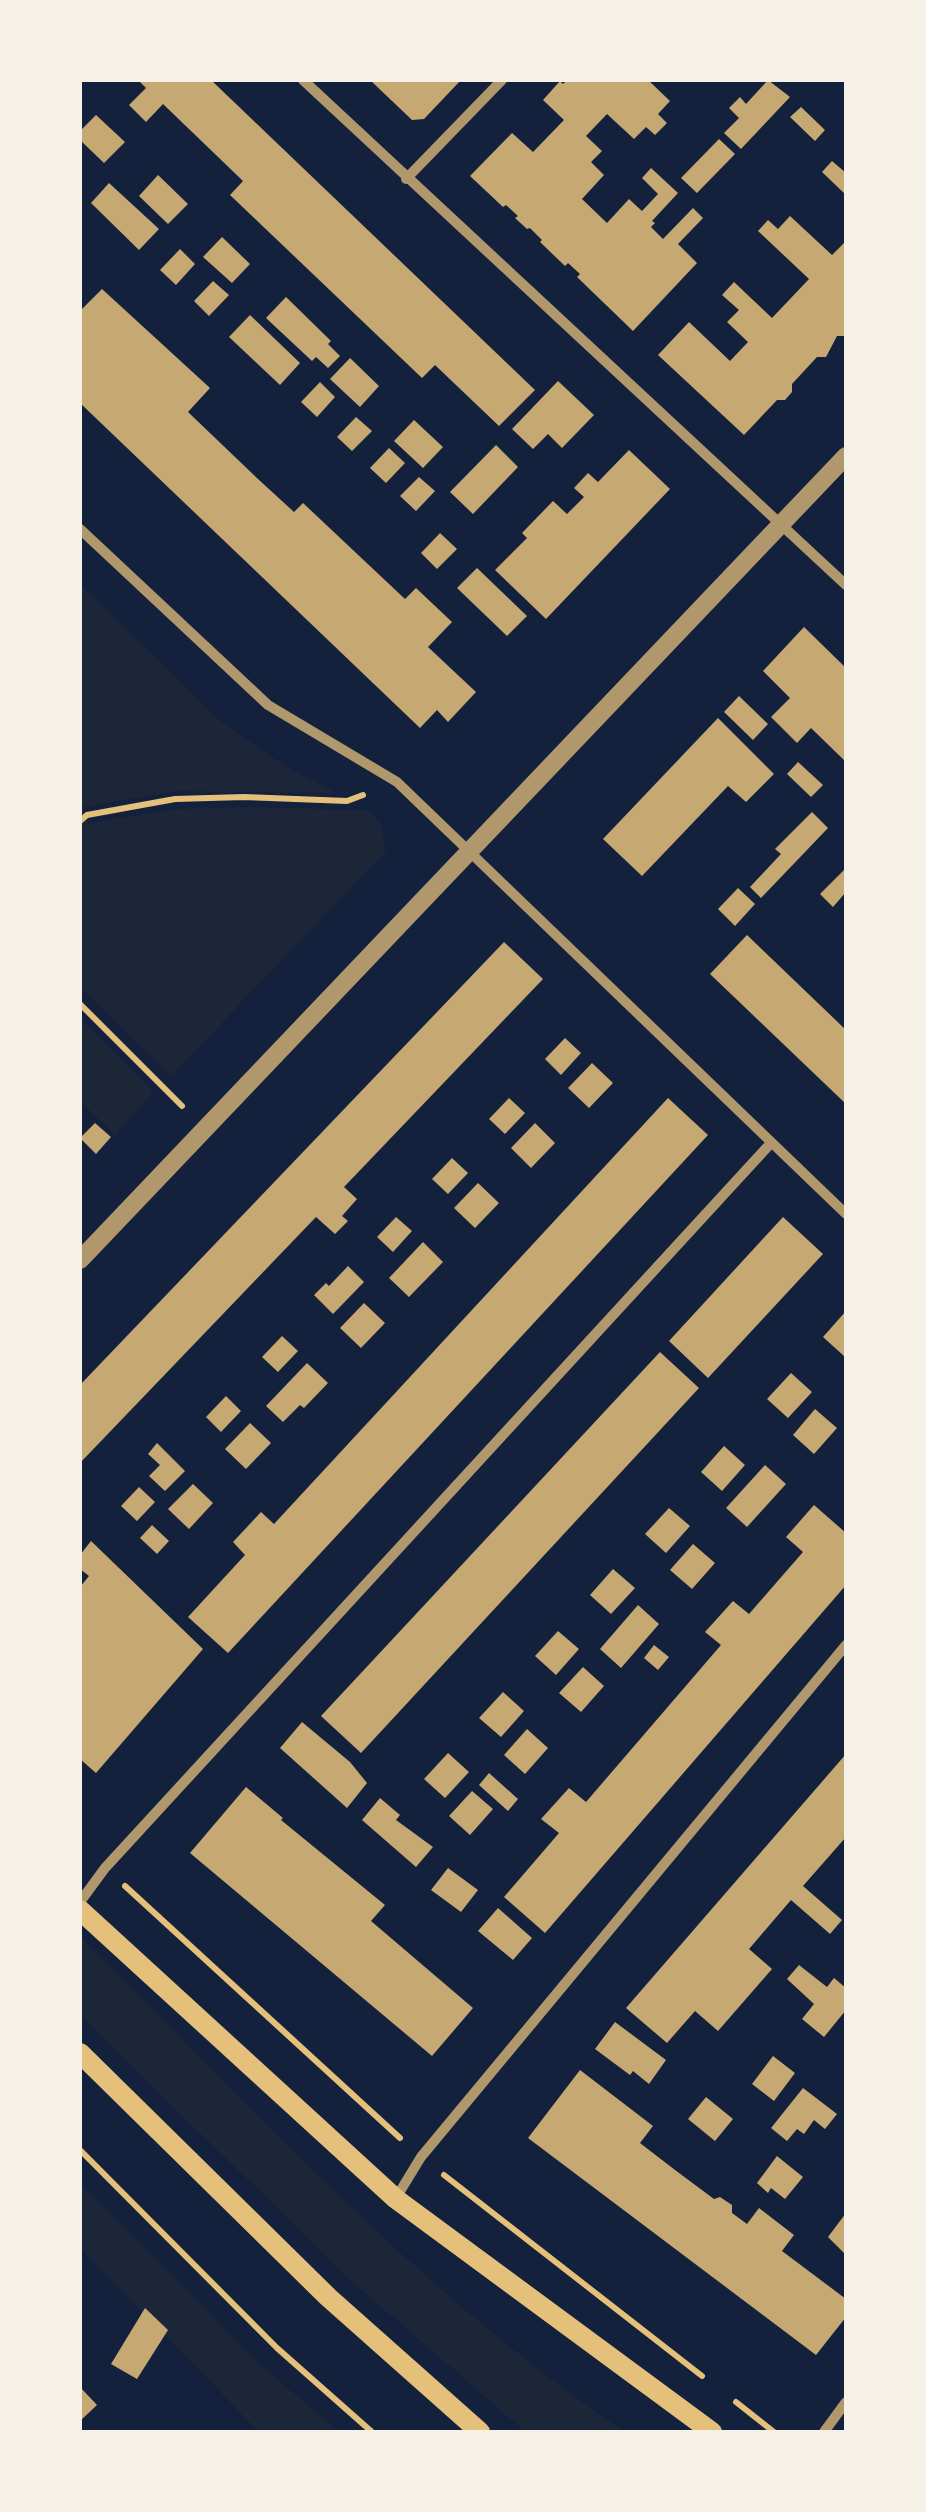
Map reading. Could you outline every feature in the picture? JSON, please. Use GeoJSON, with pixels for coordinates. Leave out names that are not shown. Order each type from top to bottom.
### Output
{"type":"FeatureCollection","features":[{"type":"Feature","properties":{"kind":"main road"},"geometry":{"type":"LineString","coordinates":[[80,1906],[396,2199],[712,2432]]}},
{"type":"Feature","properties":{"kind":"main road"},"geometry":{"type":"LineString","coordinates":[[80,2053],[328,2297],[480,2432]]}},
{"type":"Feature","properties":{"kind":"street"},"geometry":{"type":"LineString","coordinates":[[303,80],[846,585]]}},
{"type":"Feature","properties":{"kind":"street"},"geometry":{"type":"LineString","coordinates":[[406,179],[502,80]]}},
{"type":"Feature","properties":{"kind":"street"},"geometry":{"type":"LineString","coordinates":[[80,1260],[846,456]]}},
{"type":"Feature","properties":{"kind":"street"},"geometry":{"type":"LineString","coordinates":[[80,529],[268,706],[397,782],[846,1214]]}},
{"type":"Feature","properties":{"kind":"street"},"geometry":{"type":"LineString","coordinates":[[80,1906],[105,1868],[771,1143]]}},
{"type":"Feature","properties":{"kind":"street"},"geometry":{"type":"LineString","coordinates":[[396,2199],[421,2157],[846,1645]]}},
{"type":"Feature","properties":{"kind":"street"},"geometry":{"type":"LineString","coordinates":[[824,2432],[846,2402]]}},
{"type":"Feature","properties":{"kind":"path"},"geometry":{"type":"LineString","coordinates":[[80,822],[87,814],[176,799],[347,801],[397,782]]}},
{"type":"Feature","properties":{"kind":"path"},"geometry":{"type":"LineString","coordinates":[[80,1004],[205,1129]]}},
{"type":"Feature","properties":{"kind":"path"},"geometry":{"type":"LineString","coordinates":[[80,2150],[277,2348],[372,2432]]}},
{"type":"Feature","properties":{"kind":"shaded area"},"geometry":{"type":"Polygon","coordinates":[[[80,584],[224,724],[287,767],[336,793],[177,791],[83,807],[88,823],[179,809],[368,810],[381,825],[386,851],[171,1076],[80,988],[80,584]]]}},
{"type":"Feature","properties":{"kind":"shaded area"},"geometry":{"type":"Polygon","coordinates":[[[80,1018],[153,1092],[115,1135],[80,1101],[80,1018]]]}},
{"type":"Feature","properties":{"kind":"shaded area"},"geometry":{"type":"Polygon","coordinates":[[[80,1936],[275,2133],[408,2260],[550,2378],[625,2432],[526,2432],[349,2279],[80,2015],[80,1936]]]}},
{"type":"Feature","properties":{"kind":"shaded area"},"geometry":{"type":"Polygon","coordinates":[[[80,2183],[263,2367],[339,2432],[259,2432],[80,2248],[80,2183]]]}},
{"type":"Feature","properties":{"kind":"building"},"geometry":{"type":"Polygon","coordinates":[[[138,80],[211,80],[535,390],[499,426],[435,365],[422,378],[230,195],[243,181],[163,104],[146,122],[129,105],[146,88],[138,80]]]}},
{"type":"Feature","properties":{"kind":"building"},"geometry":{"type":"Polygon","coordinates":[[[370,80],[461,80],[424,119],[412,120],[370,80]]]}},
{"type":"Feature","properties":{"kind":"building"},"geometry":{"type":"Polygon","coordinates":[[[567,80],[648,80],[670,101],[658,114],[667,123],[655,135],[646,127],[634,139],[607,114],[586,136],[602,151],[591,162],[604,175],[582,199],[607,223],[629,199],[642,211],[658,194],[642,178],[651,168],[678,193],[652,221],[655,223],[651,227],[663,239],[693,208],[703,218],[678,244],[697,263],[633,331],[577,277],[580,274],[568,263],[565,266],[530,228],[515,218],[518,216],[470,176],[512,133],[533,152],[564,120],[543,100],[560,81],[563,84],[567,80]]]}},
{"type":"Feature","properties":{"kind":"building"},"geometry":{"type":"Polygon","coordinates":[[[768,80],[790,97],[741,149],[724,133],[739,118],[729,108],[740,97],[746,104],[768,80]]]}},
{"type":"Feature","properties":{"kind":"building"},"geometry":{"type":"Polygon","coordinates":[[[801,107],[825,130],[815,141],[790,117],[801,107]]]}},
{"type":"Feature","properties":{"kind":"building"},"geometry":{"type":"Polygon","coordinates":[[[96,115],[125,142],[104,163],[80,140],[80,131],[96,115]]]}},
{"type":"Feature","properties":{"kind":"building"},"geometry":{"type":"Polygon","coordinates":[[[719,139],[735,154],[697,193],[681,178],[719,139]]]}},
{"type":"Feature","properties":{"kind":"building"},"geometry":{"type":"Polygon","coordinates":[[[832,161],[846,173],[846,195],[822,172],[832,161]]]}},
{"type":"Feature","properties":{"kind":"building"},"geometry":{"type":"Polygon","coordinates":[[[158,175],[188,204],[168,224],[139,196],[158,175]]]}},
{"type":"Feature","properties":{"kind":"building"},"geometry":{"type":"Polygon","coordinates":[[[109,183],[159,229],[139,250],[91,203],[109,183]]]}},
{"type":"Feature","properties":{"kind":"building"},"geometry":{"type":"Polygon","coordinates":[[[790,216],[832,255],[846,241],[846,336],[837,336],[826,357],[817,357],[792,384],[792,392],[785,400],[777,400],[744,435],[658,355],[689,322],[730,361],[748,342],[727,322],[739,310],[722,295],[734,282],[772,318],[809,279],[758,231],[768,220],[778,229],[790,216]]]}},
{"type":"Feature","properties":{"kind":"building"},"geometry":{"type":"Polygon","coordinates":[[[222,237],[250,264],[232,283],[203,257],[222,237]]]}},
{"type":"Feature","properties":{"kind":"building"},"geometry":{"type":"Polygon","coordinates":[[[180,249],[195,264],[176,285],[160,270],[180,249]]]}},
{"type":"Feature","properties":{"kind":"building"},"geometry":{"type":"Polygon","coordinates":[[[213,281],[229,295],[209,316],[194,301],[213,281]]]}},
{"type":"Feature","properties":{"kind":"building"},"geometry":{"type":"Polygon","coordinates":[[[102,289],[210,388],[188,412],[258,479],[294,512],[303,503],[405,599],[416,588],[452,622],[428,647],[476,692],[448,722],[437,710],[420,728],[80,403],[80,311],[102,289]]]}},
{"type":"Feature","properties":{"kind":"building"},"geometry":{"type":"Polygon","coordinates":[[[286,297],[331,341],[328,344],[340,356],[328,368],[316,357],[312,361],[266,318],[286,297]]]}},
{"type":"Feature","properties":{"kind":"building"},"geometry":{"type":"Polygon","coordinates":[[[250,315],[300,363],[280,385],[229,337],[250,315]]]}},
{"type":"Feature","properties":{"kind":"building"},"geometry":{"type":"Polygon","coordinates":[[[350,358],[379,386],[360,407],[330,379],[350,358]]]}},
{"type":"Feature","properties":{"kind":"building"},"geometry":{"type":"Polygon","coordinates":[[[558,381],[594,415],[562,448],[548,434],[533,449],[512,429],[558,381]]]}},
{"type":"Feature","properties":{"kind":"building"},"geometry":{"type":"Polygon","coordinates":[[[320,382],[335,397],[317,417],[301,402],[320,382]]]}},
{"type":"Feature","properties":{"kind":"building"},"geometry":{"type":"Polygon","coordinates":[[[356,417],[372,431],[352,451],[337,437],[356,417]]]}},
{"type":"Feature","properties":{"kind":"building"},"geometry":{"type":"Polygon","coordinates":[[[414,420],[443,447],[423,468],[394,441],[414,420]]]}},
{"type":"Feature","properties":{"kind":"building"},"geometry":{"type":"Polygon","coordinates":[[[496,445],[518,467],[473,514],[450,492],[496,445]]]}},
{"type":"Feature","properties":{"kind":"building"},"geometry":{"type":"Polygon","coordinates":[[[389,448],[405,463],[386,483],[370,468],[389,448]]]}},
{"type":"Feature","properties":{"kind":"building"},"geometry":{"type":"Polygon","coordinates":[[[629,450],[670,489],[546,619],[495,570],[527,538],[522,533],[553,501],[567,514],[584,497],[574,488],[588,473],[598,482],[629,450]]]}},
{"type":"Feature","properties":{"kind":"building"},"geometry":{"type":"Polygon","coordinates":[[[419,477],[435,491],[416,511],[400,496],[419,477]]]}},
{"type":"Feature","properties":{"kind":"building"},"geometry":{"type":"Polygon","coordinates":[[[440,533],[457,549],[437,569],[421,553],[440,533]]]}},
{"type":"Feature","properties":{"kind":"building"},"geometry":{"type":"Polygon","coordinates":[[[477,568],[527,616],[507,636],[457,588],[477,568]]]}},
{"type":"Feature","properties":{"kind":"building"},"geometry":{"type":"Polygon","coordinates":[[[804,627],[846,668],[846,762],[811,728],[797,743],[771,717],[790,698],[763,671],[804,627]]]}},
{"type":"Feature","properties":{"kind":"building"},"geometry":{"type":"Polygon","coordinates":[[[739,696],[768,724],[753,740],[724,712],[739,696]]]}},
{"type":"Feature","properties":{"kind":"building"},"geometry":{"type":"Polygon","coordinates":[[[718,718],[774,774],[746,802],[728,786],[642,876],[603,839],[718,718]]]}},
{"type":"Feature","properties":{"kind":"building"},"geometry":{"type":"Polygon","coordinates":[[[798,762],[823,785],[811,797],[787,774],[798,762]]]}},
{"type":"Feature","properties":{"kind":"building"},"geometry":{"type":"Polygon","coordinates":[[[812,812],[828,828],[761,898],[750,887],[781,854],[775,849],[812,812]]]}},
{"type":"Feature","properties":{"kind":"building"},"geometry":{"type":"Polygon","coordinates":[[[846,868],[846,892],[833,907],[820,894],[846,868]]]}},
{"type":"Feature","properties":{"kind":"building"},"geometry":{"type":"Polygon","coordinates":[[[738,888],[755,904],[735,926],[718,909],[738,888]]]}},
{"type":"Feature","properties":{"kind":"building"},"geometry":{"type":"Polygon","coordinates":[[[747,935],[846,1030],[846,1104],[710,974],[747,935]]]}},
{"type":"Feature","properties":{"kind":"building"},"geometry":{"type":"Polygon","coordinates":[[[504,942],[543,979],[344,1187],[357,1199],[342,1216],[348,1221],[335,1234],[316,1217],[80,1463],[80,1385],[504,942]]]}},
{"type":"Feature","properties":{"kind":"building"},"geometry":{"type":"Polygon","coordinates":[[[565,1038],[581,1053],[561,1075],[545,1059],[565,1038]]]}},
{"type":"Feature","properties":{"kind":"building"},"geometry":{"type":"Polygon","coordinates":[[[592,1063],[613,1083],[589,1108],[568,1088],[592,1063]]]}},
{"type":"Feature","properties":{"kind":"building"},"geometry":{"type":"Polygon","coordinates":[[[509,1098],[525,1113],[505,1134],[489,1119],[509,1098]]]}},
{"type":"Feature","properties":{"kind":"building"},"geometry":{"type":"Polygon","coordinates":[[[668,1098],[708,1135],[228,1653],[188,1617],[245,1555],[233,1542],[261,1512],[274,1524],[668,1098]]]}},
{"type":"Feature","properties":{"kind":"building"},"geometry":{"type":"Polygon","coordinates":[[[95,1123],[111,1137],[96,1154],[80,1138],[95,1123]]]}},
{"type":"Feature","properties":{"kind":"building"},"geometry":{"type":"Polygon","coordinates":[[[535,1123],[555,1143],[531,1168],[511,1148],[535,1123]]]}},
{"type":"Feature","properties":{"kind":"building"},"geometry":{"type":"Polygon","coordinates":[[[452,1158],[468,1173],[448,1194],[432,1179],[452,1158]]]}},
{"type":"Feature","properties":{"kind":"building"},"geometry":{"type":"Polygon","coordinates":[[[478,1183],[499,1203],[475,1228],[454,1208],[478,1183]]]}},
{"type":"Feature","properties":{"kind":"building"},"geometry":{"type":"Polygon","coordinates":[[[396,1217],[412,1231],[393,1252],[377,1237],[396,1217]]]}},
{"type":"Feature","properties":{"kind":"building"},"geometry":{"type":"Polygon","coordinates":[[[783,1217],[823,1254],[708,1378],[669,1341],[783,1217]]]}},
{"type":"Feature","properties":{"kind":"building"},"geometry":{"type":"Polygon","coordinates":[[[423,1242],[443,1262],[409,1297],[389,1278],[423,1242]]]}},
{"type":"Feature","properties":{"kind":"building"},"geometry":{"type":"Polygon","coordinates":[[[348,1266],[364,1282],[333,1314],[314,1295],[348,1266]]]}},
{"type":"Feature","properties":{"kind":"building"},"geometry":{"type":"Polygon","coordinates":[[[364,1303],[385,1323],[361,1348],[340,1328],[364,1303]]]}},
{"type":"Feature","properties":{"kind":"building"},"geometry":{"type":"Polygon","coordinates":[[[846,1311],[846,1354],[844,1356],[823,1337],[846,1311]]]}},
{"type":"Feature","properties":{"kind":"building"},"geometry":{"type":"Polygon","coordinates":[[[282,1336],[298,1351],[278,1372],[262,1357],[282,1336]]]}},
{"type":"Feature","properties":{"kind":"building"},"geometry":{"type":"Polygon","coordinates":[[[660,1352],[699,1388],[361,1753],[321,1716],[660,1352]]]}},
{"type":"Feature","properties":{"kind":"building"},"geometry":{"type":"Polygon","coordinates":[[[307,1363],[328,1383],[304,1408],[300,1405],[283,1422],[266,1406],[307,1363]]]}},
{"type":"Feature","properties":{"kind":"building"},"geometry":{"type":"Polygon","coordinates":[[[791,1373],[812,1392],[788,1418],[767,1399],[791,1373]]]}},
{"type":"Feature","properties":{"kind":"building"},"geometry":{"type":"Polygon","coordinates":[[[226,1396],[241,1411],[221,1432],[206,1417],[226,1396]]]}},
{"type":"Feature","properties":{"kind":"building"},"geometry":{"type":"Polygon","coordinates":[[[815,1409],[837,1428],[814,1454],[793,1435],[815,1409]]]}},
{"type":"Feature","properties":{"kind":"building"},"geometry":{"type":"Polygon","coordinates":[[[250,1423],[271,1443],[246,1469],[225,1449],[250,1423]]]}},
{"type":"Feature","properties":{"kind":"building"},"geometry":{"type":"Polygon","coordinates":[[[157,1443],[185,1471],[165,1491],[149,1476],[160,1465],[148,1454],[157,1443]]]}},
{"type":"Feature","properties":{"kind":"building"},"geometry":{"type":"Polygon","coordinates":[[[724,1446],[745,1465],[722,1491],[701,1472],[724,1446]]]}},
{"type":"Feature","properties":{"kind":"building"},"geometry":{"type":"Polygon","coordinates":[[[765,1465],[786,1484],[747,1527],[726,1508],[765,1465]]]}},
{"type":"Feature","properties":{"kind":"building"},"geometry":{"type":"Polygon","coordinates":[[[193,1484],[213,1503],[189,1529],[168,1509],[193,1484]]]}},
{"type":"Feature","properties":{"kind":"building"},"geometry":{"type":"Polygon","coordinates":[[[139,1487],[155,1502],[137,1521],[121,1506],[139,1487]]]}},
{"type":"Feature","properties":{"kind":"building"},"geometry":{"type":"Polygon","coordinates":[[[814,1505],[846,1533],[846,1585],[545,1933],[504,1897],[559,1833],[541,1819],[569,1788],[586,1802],[721,1645],[705,1632],[733,1601],[749,1614],[803,1552],[786,1537],[814,1505]]]}},
{"type":"Feature","properties":{"kind":"building"},"geometry":{"type":"Polygon","coordinates":[[[669,1508],[690,1526],[666,1553],[645,1534],[669,1508]]]}},
{"type":"Feature","properties":{"kind":"building"},"geometry":{"type":"Polygon","coordinates":[[[152,1525],[169,1541],[157,1554],[140,1538],[152,1525]]]}},
{"type":"Feature","properties":{"kind":"building"},"geometry":{"type":"Polygon","coordinates":[[[91,1541],[203,1649],[96,1773],[80,1759],[80,1587],[89,1576],[80,1569],[80,1555],[91,1541]]]}},
{"type":"Feature","properties":{"kind":"building"},"geometry":{"type":"Polygon","coordinates":[[[693,1544],[715,1563],[692,1589],[670,1570],[693,1544]]]}},
{"type":"Feature","properties":{"kind":"building"},"geometry":{"type":"Polygon","coordinates":[[[613,1569],[635,1588],[611,1614],[590,1595],[613,1569]]]}},
{"type":"Feature","properties":{"kind":"building"},"geometry":{"type":"Polygon","coordinates":[[[638,1605],[659,1624],[621,1668],[600,1649],[638,1605]]]}},
{"type":"Feature","properties":{"kind":"building"},"geometry":{"type":"Polygon","coordinates":[[[558,1631],[579,1649],[556,1675],[535,1656],[558,1631]]]}},
{"type":"Feature","properties":{"kind":"building"},"geometry":{"type":"Polygon","coordinates":[[[654,1645],[669,1657],[658,1670],[644,1658],[654,1645]]]}},
{"type":"Feature","properties":{"kind":"building"},"geometry":{"type":"Polygon","coordinates":[[[583,1667],[604,1686],[581,1712],[559,1693],[583,1667]]]}},
{"type":"Feature","properties":{"kind":"building"},"geometry":{"type":"Polygon","coordinates":[[[503,1692],[524,1711],[501,1737],[479,1718],[503,1692]]]}},
{"type":"Feature","properties":{"kind":"building"},"geometry":{"type":"Polygon","coordinates":[[[302,1722],[350,1762],[367,1783],[347,1808],[280,1748],[302,1722]]]}},
{"type":"Feature","properties":{"kind":"building"},"geometry":{"type":"Polygon","coordinates":[[[527,1729],[548,1748],[525,1774],[504,1755],[527,1729]]]}},
{"type":"Feature","properties":{"kind":"building"},"geometry":{"type":"Polygon","coordinates":[[[448,1753],[469,1772],[445,1798],[424,1779],[448,1753]]]}},
{"type":"Feature","properties":{"kind":"building"},"geometry":{"type":"Polygon","coordinates":[[[846,1754],[846,1837],[803,1886],[842,1920],[830,1934],[791,1900],[749,1949],[772,1969],[718,2031],[695,2011],[667,2043],[626,2008],[846,1754]]]}},
{"type":"Feature","properties":{"kind":"building"},"geometry":{"type":"Polygon","coordinates":[[[489,1773],[518,1799],[508,1811],[479,1785],[489,1773]]]}},
{"type":"Feature","properties":{"kind":"building"},"geometry":{"type":"Polygon","coordinates":[[[246,1787],[385,1905],[371,1921],[473,2008],[432,2056],[190,1853],[246,1787]]]}},
{"type":"Feature","properties":{"kind":"building"},"geometry":{"type":"Polygon","coordinates":[[[472,1791],[493,1809],[470,1835],[449,1816],[472,1791]]]}},
{"type":"Feature","properties":{"kind":"building"},"geometry":{"type":"Polygon","coordinates":[[[380,1798],[400,1815],[396,1820],[433,1847],[416,1867],[362,1820],[380,1798]]]}},
{"type":"Feature","properties":{"kind":"building"},"geometry":{"type":"Polygon","coordinates":[[[448,1868],[478,1890],[461,1912],[431,1890],[448,1868]]]}},
{"type":"Feature","properties":{"kind":"building"},"geometry":{"type":"Polygon","coordinates":[[[498,1908],[532,1938],[513,1960],[478,1931],[498,1908]]]}},
{"type":"Feature","properties":{"kind":"building"},"geometry":{"type":"Polygon","coordinates":[[[799,1965],[827,1987],[834,1978],[846,1988],[846,2010],[824,2037],[802,2019],[814,2004],[787,1979],[799,1965]]]}},
{"type":"Feature","properties":{"kind":"building"},"geometry":{"type":"Polygon","coordinates":[[[615,2022],[666,2060],[649,2084],[595,2049],[615,2022]]]}},
{"type":"Feature","properties":{"kind":"building"},"geometry":{"type":"Polygon","coordinates":[[[773,2056],[795,2073],[774,2101],[752,2084],[773,2056]]]}},
{"type":"Feature","properties":{"kind":"building"},"geometry":{"type":"Polygon","coordinates":[[[580,2070],[653,2126],[640,2143],[675,2170],[714,2199],[720,2197],[732,2205],[732,2213],[747,2224],[759,2208],[794,2235],[782,2251],[846,2299],[846,2317],[816,2355],[528,2138],[580,2070]]]}},
{"type":"Feature","properties":{"kind":"building"},"geometry":{"type":"Polygon","coordinates":[[[803,2088],[837,2114],[825,2129],[814,2120],[804,2134],[797,2129],[787,2141],[771,2128],[803,2088]]]}},
{"type":"Feature","properties":{"kind":"building"},"geometry":{"type":"Polygon","coordinates":[[[706,2097],[733,2119],[715,2141],[688,2119],[706,2097]]]}},
{"type":"Feature","properties":{"kind":"building"},"geometry":{"type":"Polygon","coordinates":[[[777,2156],[803,2177],[785,2199],[771,2188],[768,2193],[757,2183],[777,2156]]]}},
{"type":"Feature","properties":{"kind":"building"},"geometry":{"type":"Polygon","coordinates":[[[846,2213],[846,2255],[828,2237],[846,2213]]]}},
{"type":"Feature","properties":{"kind":"building"},"geometry":{"type":"Polygon","coordinates":[[[145,2308],[168,2330],[137,2379],[111,2364],[145,2308]]]}},
{"type":"Feature","properties":{"kind":"building"},"geometry":{"type":"Polygon","coordinates":[[[80,2387],[97,2405],[80,2421],[80,2387]]]}}]}
